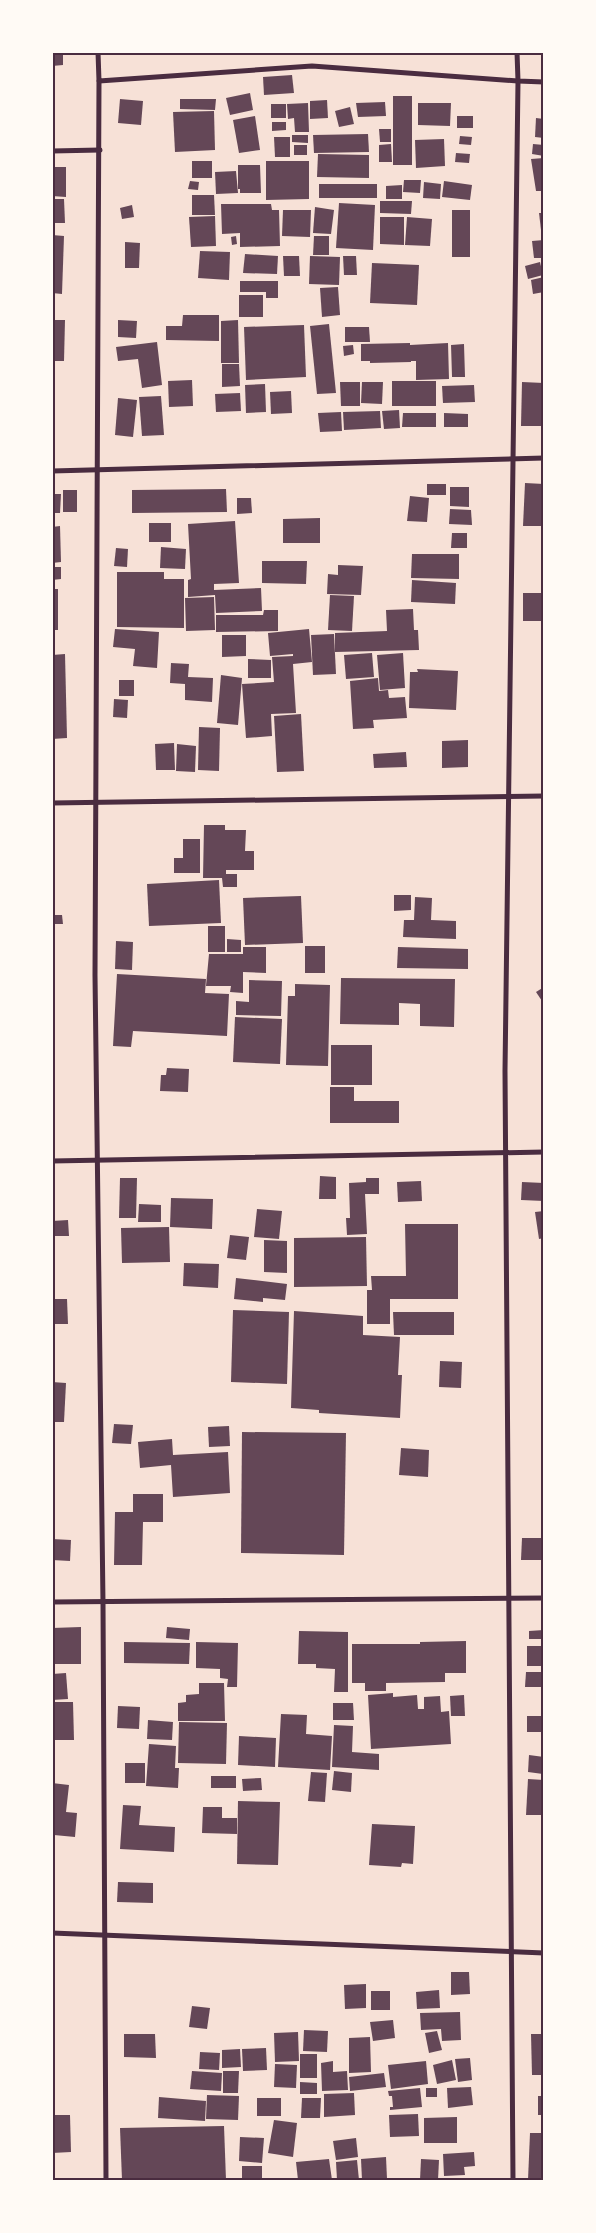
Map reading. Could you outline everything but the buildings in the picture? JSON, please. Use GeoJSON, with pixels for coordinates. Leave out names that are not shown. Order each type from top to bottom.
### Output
{"type":"FeatureCollection","features":[{"type":"Feature","properties":{"kind":"street"},"geometry":{"type":"LineString","coordinates":[[98,52],[100,150],[95,975],[103,1603],[106,2180]]}},
{"type":"Feature","properties":{"kind":"street"},"geometry":{"type":"LineString","coordinates":[[513,2180],[505,1071],[514,458],[517,52]]}},
{"type":"Feature","properties":{"kind":"street"},"geometry":{"type":"LineString","coordinates":[[99,81],[312,66],[518,82],[544,82]]}},
{"type":"Feature","properties":{"kind":"street"},"geometry":{"type":"LineString","coordinates":[[52,151],[100,150]]}},
{"type":"Feature","properties":{"kind":"street"},"geometry":{"type":"LineString","coordinates":[[52,471],[544,458]]}},
{"type":"Feature","properties":{"kind":"street"},"geometry":{"type":"LineString","coordinates":[[52,803],[544,796]]}},
{"type":"Feature","properties":{"kind":"street"},"geometry":{"type":"LineString","coordinates":[[52,1161],[544,1152]]}},
{"type":"Feature","properties":{"kind":"street"},"geometry":{"type":"LineString","coordinates":[[52,1602],[544,1598]]}},
{"type":"Feature","properties":{"kind":"street"},"geometry":{"type":"LineString","coordinates":[[52,1933],[544,1953]]}}]}
